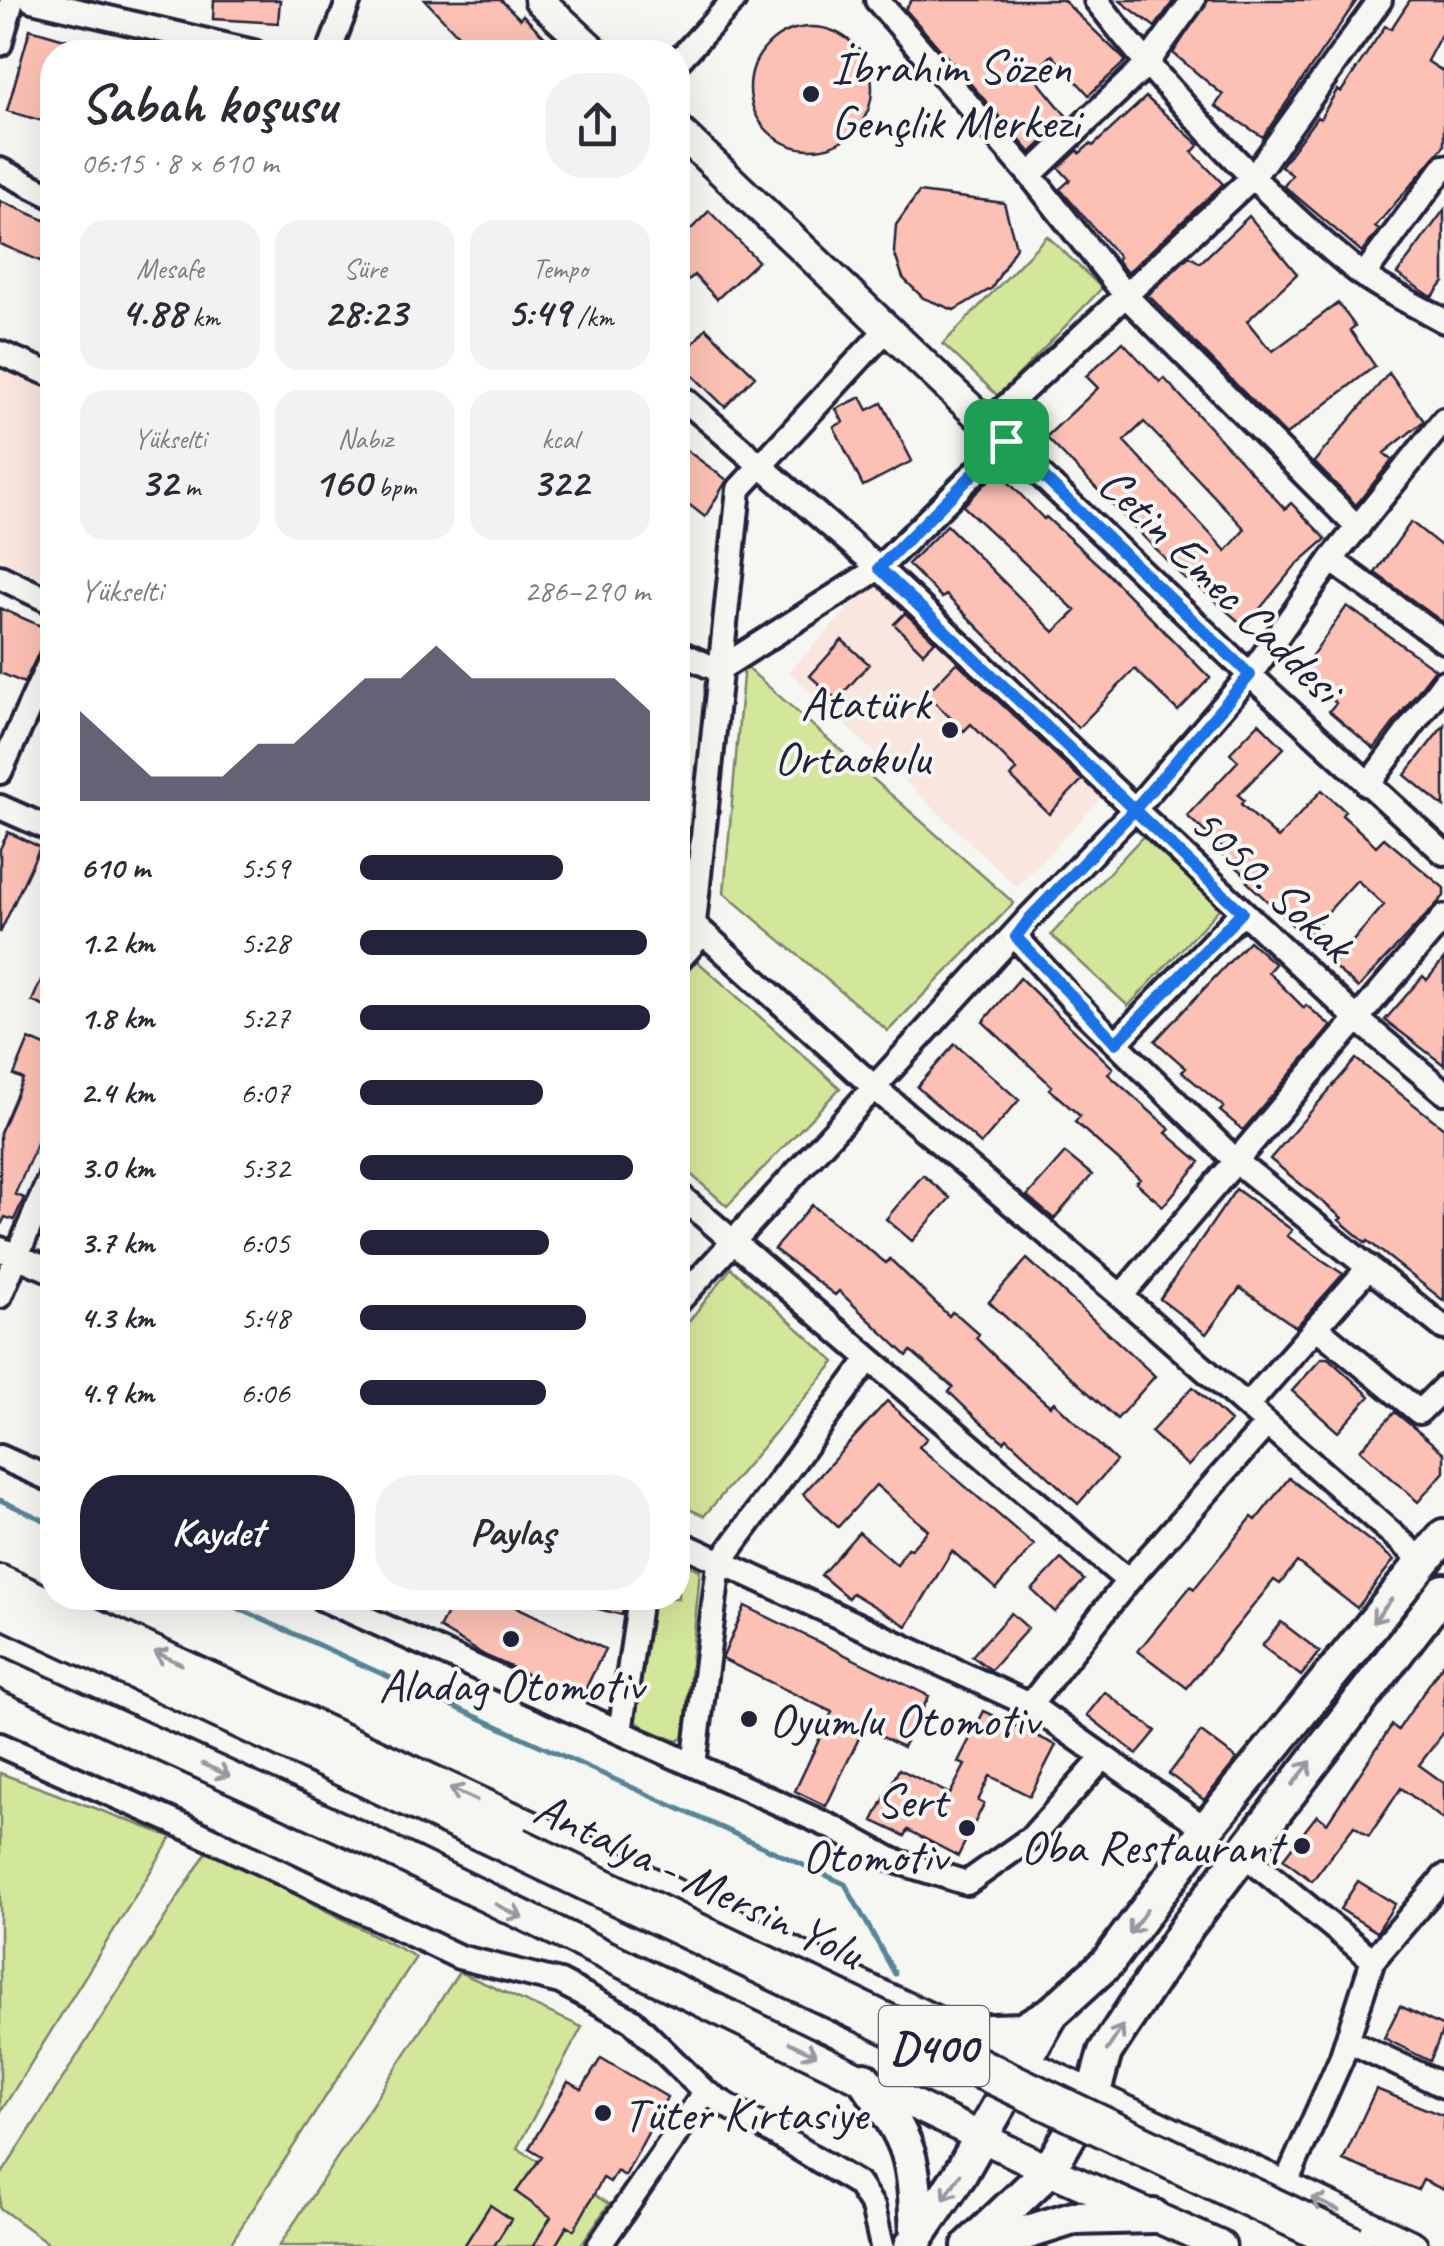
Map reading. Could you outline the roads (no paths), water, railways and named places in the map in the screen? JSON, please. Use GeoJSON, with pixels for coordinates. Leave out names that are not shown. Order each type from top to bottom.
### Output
{"type":"FeatureCollection","features":[{"type":"Feature","properties":{"kind":"highway","name":"Antalya - Mersin Yolu"},"geometry":{"type":"LineString","coordinates":[[0,1606],[1294,2246]]}},
{"type":"Feature","properties":{"kind":"highway","name":"Antalya - Mersin Yolu"},"geometry":{"type":"LineString","coordinates":[[0,1631],[510,1857],[1352,2246]]}},
{"type":"Feature","properties":{"kind":"main road"},"geometry":{"type":"LineString","coordinates":[[963,2032],[1022,2030],[1053,2012],[1108,1962],[1206,1829],[1433,1548]]}},
{"type":"Feature","properties":{"kind":"main road"},"geometry":{"type":"LineString","coordinates":[[970,2246],[1042,2177],[1093,2095],[1106,2052],[1241,1852],[1444,1591]]}},
{"type":"Feature","properties":{"kind":"main road"},"geometry":{"type":"LineString","coordinates":[[914,2242],[959,2176],[1053,2012]]}},
{"type":"Feature","properties":{"kind":"main road"},"geometry":{"type":"LineString","coordinates":[[864,2079],[898,2124],[910,2150],[914,2242]]}},
{"type":"Feature","properties":{"kind":"main road"},"geometry":{"type":"LineString","coordinates":[[984,2246],[1073,2218],[1153,2216]]}},
{"type":"Feature","properties":{"kind":"street"},"geometry":{"type":"LineString","coordinates":[[0,44],[12,0]]}},
{"type":"Feature","properties":{"kind":"street"},"geometry":{"type":"LineString","coordinates":[[32,0],[203,40]]}},
{"type":"Feature","properties":{"kind":"street"},"geometry":{"type":"LineString","coordinates":[[334,40],[349,0]]}},
{"type":"Feature","properties":{"kind":"street"},"geometry":{"type":"LineString","coordinates":[[539,0],[582,40]]}},
{"type":"Feature","properties":{"kind":"street"},"geometry":{"type":"LineString","coordinates":[[690,48],[734,0]]}},
{"type":"Feature","properties":{"kind":"street"},"geometry":{"type":"LineString","coordinates":[[877,0],[1030,175],[1126,296],[1358,528]]}},
{"type":"Feature","properties":{"kind":"street"},"geometry":{"type":"LineString","coordinates":[[1096,0],[1146,65],[1254,176],[1364,275],[1444,321]]}},
{"type":"Feature","properties":{"kind":"street"},"geometry":{"type":"LineString","coordinates":[[1030,175],[1146,65],[1193,0]]}},
{"type":"Feature","properties":{"kind":"street"},"geometry":{"type":"LineString","coordinates":[[718,670],[879,568],[997,433],[1126,296],[1254,176],[1380,0]]}},
{"type":"Feature","properties":{"kind":"street","name":"Cetin Emec Caddesi"},"geometry":{"type":"LineString","coordinates":[[690,141],[1250,675],[1444,853]]}},
{"type":"Feature","properties":{"kind":"street"},"geometry":{"type":"LineString","coordinates":[[1364,275],[1444,167]]}},
{"type":"Feature","properties":{"kind":"street"},"geometry":{"type":"LineString","coordinates":[[0,170],[40,190]]}},
{"type":"Feature","properties":{"kind":"street"},"geometry":{"type":"LineString","coordinates":[[887,330],[739,490],[691,922],[876,1089],[1267,1424],[1433,1548]]}},
{"type":"Feature","properties":{"kind":"street"},"geometry":{"type":"LineString","coordinates":[[0,353],[40,370]]}},
{"type":"Feature","properties":{"kind":"street","name":"5050. Sokak"},"geometry":{"type":"LineString","coordinates":[[690,405],[879,568],[1355,1017],[1444,1092]]}},
{"type":"Feature","properties":{"kind":"street"},"geometry":{"type":"LineString","coordinates":[[690,1289],[1134,810],[1250,675],[1331,560],[1444,420]]}},
{"type":"Feature","properties":{"kind":"street"},"geometry":{"type":"LineString","coordinates":[[1331,560],[1444,641]]}},
{"type":"Feature","properties":{"kind":"street"},"geometry":{"type":"LineString","coordinates":[[0,577],[40,596]]}},
{"type":"Feature","properties":{"kind":"street"},"geometry":{"type":"LineString","coordinates":[[690,657],[718,670]]}},
{"type":"Feature","properties":{"kind":"street"},"geometry":{"type":"LineString","coordinates":[[1368,785],[1444,682]]}},
{"type":"Feature","properties":{"kind":"street"},"geometry":{"type":"LineString","coordinates":[[0,772],[40,684]]}},
{"type":"Feature","properties":{"kind":"street"},"geometry":{"type":"LineString","coordinates":[[0,807],[40,825]]}},
{"type":"Feature","properties":{"kind":"street"},"geometry":{"type":"LineString","coordinates":[[1116,1043],[1242,912]]}},
{"type":"Feature","properties":{"kind":"street"},"geometry":{"type":"LineString","coordinates":[[1121,1296],[1444,917]]}},
{"type":"Feature","properties":{"kind":"street"},"geometry":{"type":"LineString","coordinates":[[1016,937],[1237,1162],[1444,1328]]}},
{"type":"Feature","properties":{"kind":"street"},"geometry":{"type":"LineString","coordinates":[[0,1296],[10,1253],[40,1195]]}},
{"type":"Feature","properties":{"kind":"street"},"geometry":{"type":"LineString","coordinates":[[690,1204],[1128,1580]]}},
{"type":"Feature","properties":{"kind":"street"},"geometry":{"type":"LineString","coordinates":[[10,1253],[40,1266]]}},
{"type":"Feature","properties":{"kind":"street"},"geometry":{"type":"LineString","coordinates":[[1247,1406],[1369,1267]]}},
{"type":"Feature","properties":{"kind":"street"},"geometry":{"type":"LineString","coordinates":[[1316,1327],[1419,1412],[1444,1387]]}},
{"type":"Feature","properties":{"kind":"street"},"geometry":{"type":"LineString","coordinates":[[694,1765],[718,1564],[869,1358]]}},
{"type":"Feature","properties":{"kind":"street"},"geometry":{"type":"LineString","coordinates":[[1030,1705],[1128,1580],[1267,1424]]}},
{"type":"Feature","properties":{"kind":"street"},"geometry":{"type":"LineString","coordinates":[[0,1457],[40,1475]]}},
{"type":"Feature","properties":{"kind":"street"},"geometry":{"type":"LineString","coordinates":[[690,1549],[1030,1705],[1206,1829]]}},
{"type":"Feature","properties":{"kind":"street"},"geometry":{"type":"LineString","coordinates":[[0,1580],[40,1598]]}},
{"type":"Feature","properties":{"kind":"street"},"geometry":{"type":"LineString","coordinates":[[65,1610],[612,1862],[1413,2246]]}},
{"type":"Feature","properties":{"kind":"street"},"geometry":{"type":"LineString","coordinates":[[347,1610],[834,1828],[892,1860],[967,1883],[1032,1837],[1104,1758]]}},
{"type":"Feature","properties":{"kind":"street"},"geometry":{"type":"LineString","coordinates":[[620,1732],[638,1610]]}},
{"type":"Feature","properties":{"kind":"street"},"geometry":{"type":"LineString","coordinates":[[0,1672],[366,1840],[980,2135],[1042,2177],[1153,2216],[1221,2246]]}},
{"type":"Feature","properties":{"kind":"street"},"geometry":{"type":"LineString","coordinates":[[0,1745],[192,1830],[460,1957],[560,1982],[632,2020],[705,2092],[858,2184],[873,2207],[882,2246]]}},
{"type":"Feature","properties":{"kind":"street"},"geometry":{"type":"LineString","coordinates":[[1241,1852],[1373,1960]]}},
{"type":"Feature","properties":{"kind":"street"},"geometry":{"type":"LineString","coordinates":[[1284,2185],[1347,2040],[1373,1960],[1444,1877]]}},
{"type":"Feature","properties":{"kind":"street"},"geometry":{"type":"LineString","coordinates":[[1347,2040],[1444,2086]]}},
{"type":"Feature","properties":{"kind":"street"},"geometry":{"type":"LineString","coordinates":[[599,2246],[705,2092]]}},
{"type":"Feature","properties":{"kind":"waterway"},"geometry":{"type":"LineString","coordinates":[[0,1500],[40,1518]]}},
{"type":"Feature","properties":{"kind":"waterway"},"geometry":{"type":"LineString","coordinates":[[241,1610],[845,1884],[895,1974]]}},
{"type":"Feature","properties":{"kind":"waterway"},"geometry":{"type":"LineString","coordinates":[[898,2178],[900,2217]]}},
{"type":"Feature","properties":{"kind":"place","name":"İbrahim Sözen Gençlik Merkezi"},"geometry":{"type":"Point","coordinates":[811,94]}},
{"type":"Feature","properties":{"kind":"place","name":"Atatürk Ortaokulu"},"geometry":{"type":"Point","coordinates":[950,730]}},
{"type":"Feature","properties":{"kind":"place","name":"Aladag Otomotiv"},"geometry":{"type":"Point","coordinates":[511,1639]}},
{"type":"Feature","properties":{"kind":"place","name":"Oyumlu Otomotiv"},"geometry":{"type":"Point","coordinates":[749,1719]}},
{"type":"Feature","properties":{"kind":"place","name":"Sert Otomotiv"},"geometry":{"type":"Point","coordinates":[967,1828]}},
{"type":"Feature","properties":{"kind":"place","name":"Oba Restaurant"},"geometry":{"type":"Point","coordinates":[1302,1846]}},
{"type":"Feature","properties":{"kind":"place","name":"Tüter Kırtasiye"},"geometry":{"type":"Point","coordinates":[603,2113]}}]}
